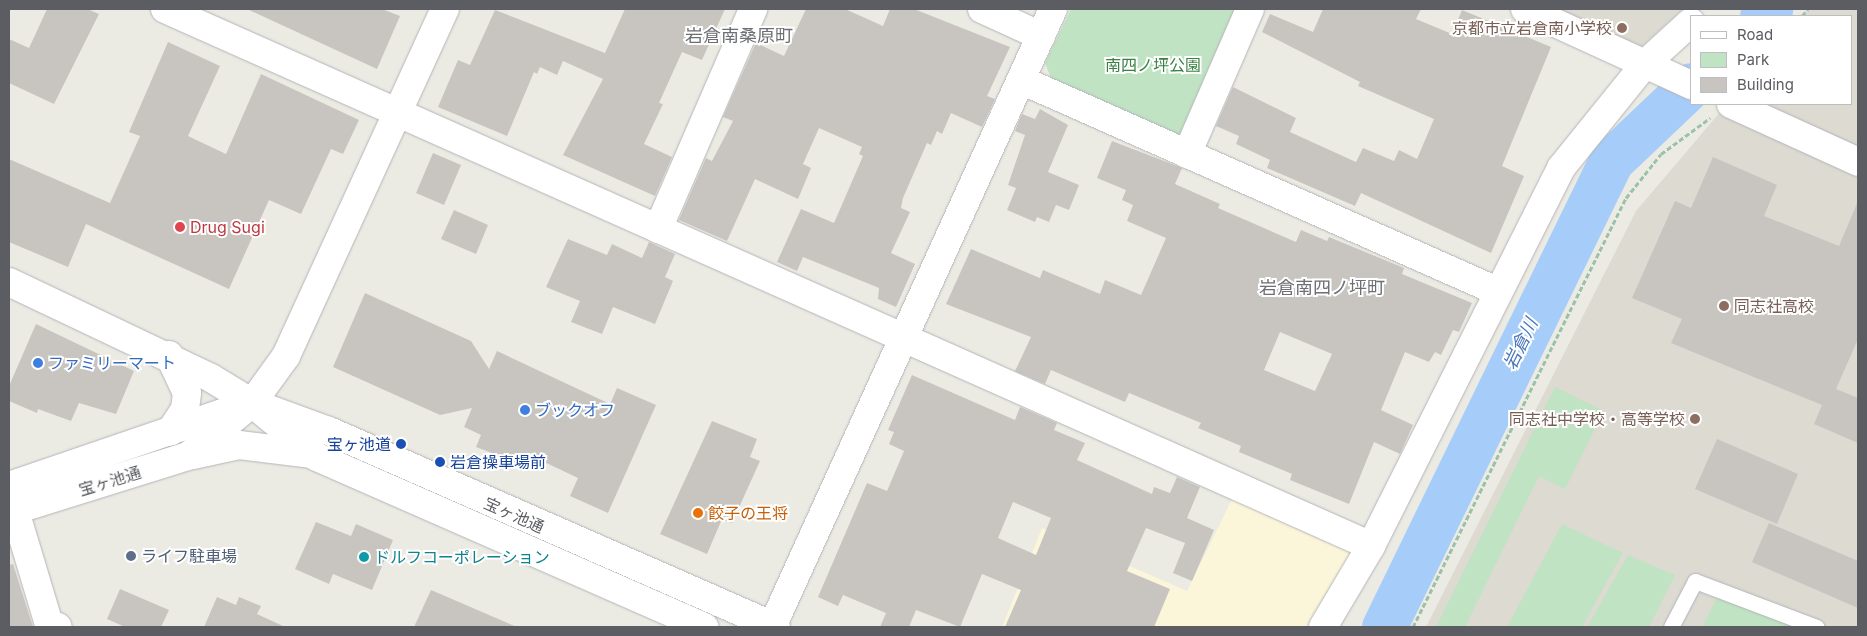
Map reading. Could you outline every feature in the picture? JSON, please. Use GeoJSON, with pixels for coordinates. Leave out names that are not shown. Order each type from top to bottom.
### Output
{"type":"FeatureCollection","features":[{"type":"Feature","properties":{"kind":"street"},"geometry":{"type":"LineString","coordinates":[[165,9],[1371,546]]}},
{"type":"Feature","properties":{"kind":"street"},"geometry":{"type":"LineString","coordinates":[[9,282],[169,355],[252,403],[286,356],[400,114],[445,9]]}},
{"type":"Feature","properties":{"kind":"street"},"geometry":{"type":"LineString","coordinates":[[658,229],[753,9]]}},
{"type":"Feature","properties":{"kind":"street"},"geometry":{"type":"LineString","coordinates":[[982,9],[1041,36]]}},
{"type":"Feature","properties":{"kind":"street"},"geometry":{"type":"LineString","coordinates":[[774,627],[1053,9]]}},
{"type":"Feature","properties":{"kind":"street"},"geometry":{"type":"LineString","coordinates":[[1187,154],[1250,9]]}},
{"type":"Feature","properties":{"kind":"street"},"geometry":{"type":"LineString","coordinates":[[1525,9],[1690,85]]}},
{"type":"Feature","properties":{"kind":"street"},"geometry":{"type":"LineString","coordinates":[[1323,627],[1371,546],[1497,290],[1561,168],[1645,64],[1690,23]]}},
{"type":"Feature","properties":{"kind":"street"},"geometry":{"type":"LineString","coordinates":[[1021,80],[1497,290]]}},
{"type":"Feature","properties":{"kind":"street"},"geometry":{"type":"LineString","coordinates":[[1723,109],[1858,162]]}},
{"type":"Feature","properties":{"kind":"street"},"geometry":{"type":"LineString","coordinates":[[169,355],[187,393],[185,409],[170,432]]}},
{"type":"Feature","properties":{"kind":"street","name":"宝ヶ池通"},"geometry":{"type":"LineString","coordinates":[[252,403],[312,454],[704,627]]}},
{"type":"Feature","properties":{"kind":"street","name":"宝ヶ池通"},"geometry":{"type":"LineString","coordinates":[[10,500],[188,456],[252,403]]}},
{"type":"Feature","properties":{"kind":"street","name":"宝ヶ池通"},"geometry":{"type":"LineString","coordinates":[[10,500],[170,432],[252,403],[329,431],[774,627]]}},
{"type":"Feature","properties":{"kind":"street"},"geometry":{"type":"LineString","coordinates":[[188,456],[239,445],[312,454]]}},
{"type":"Feature","properties":{"kind":"street"},"geometry":{"type":"LineString","coordinates":[[10,500],[52,626]]}},
{"type":"Feature","properties":{"kind":"lane"},"geometry":{"type":"LineString","coordinates":[[1671,627],[1696,581],[1817,627]]}},
{"type":"Feature","properties":{"kind":"path"},"geometry":{"type":"LineString","coordinates":[[1413,627],[1626,198],[1661,154],[1723,109]]}},
{"type":"Feature","properties":{"kind":"shaded area","name":"京都市立岩倉南小学校"},"geometry":{"type":"Polygon","coordinates":[[[1541,9],[1683,9],[1641,47],[1541,9]]]}},
{"type":"Feature","properties":{"kind":"shaded area","name":"同志社高校"},"geometry":{"type":"Polygon","coordinates":[[[1807,9],[1858,9],[1858,627],[1426,627],[1636,211],[1726,105],[1852,105],[1852,15],[1802,15],[1807,9]]]}},
{"type":"Feature","properties":{"kind":"shaded area"},"geometry":{"type":"Polygon","coordinates":[[[1234,495],[1345,544],[1351,555],[1314,627],[1002,627],[1042,528],[1187,591],[1234,495]]]}},
{"type":"Feature","properties":{"kind":"green space","name":"南四ノ坪公園"},"geometry":{"type":"Polygon","coordinates":[[[1071,9],[1242,9],[1187,132],[1177,137],[1051,78],[1045,63],[1071,9]]]}},
{"type":"Feature","properties":{"kind":"green space"},"geometry":{"type":"Polygon","coordinates":[[[1555,387],[1604,411],[1565,489],[1539,476],[1465,627],[1436,627],[1555,387]]]}},
{"type":"Feature","properties":{"kind":"green space"},"geometry":{"type":"Polygon","coordinates":[[[1562,524],[1623,553],[1582,627],[1507,627],[1562,524]]]}},
{"type":"Feature","properties":{"kind":"green space"},"geometry":{"type":"Polygon","coordinates":[[[1628,555],[1675,575],[1649,627],[1587,627],[1628,555]]]}},
{"type":"Feature","properties":{"kind":"green space"},"geometry":{"type":"Polygon","coordinates":[[[1723,586],[1818,627],[1702,627],[1723,586]]]}},
{"type":"Feature","properties":{"kind":"building"},"geometry":{"type":"Polygon","coordinates":[[[47,9],[87,9],[99,14],[54,104],[9,83],[9,39],[29,48],[47,9]]]}},
{"type":"Feature","properties":{"kind":"building"},"geometry":{"type":"Polygon","coordinates":[[[247,9],[382,9],[400,16],[377,69],[247,9]]]}},
{"type":"Feature","properties":{"kind":"building"},"geometry":{"type":"Polygon","coordinates":[[[625,9],[725,9],[702,60],[682,52],[659,103],[663,104],[644,144],[672,157],[655,196],[563,155],[603,79],[563,61],[557,75],[540,67],[537,74],[534,72],[507,136],[438,107],[458,60],[470,65],[495,10],[605,53],[625,9]]]}},
{"type":"Feature","properties":{"kind":"building"},"geometry":{"type":"Polygon","coordinates":[[[806,9],[845,9],[883,26],[890,9],[914,9],[1010,47],[987,96],[995,99],[982,127],[951,113],[942,134],[937,131],[931,145],[927,143],[903,198],[901,208],[910,212],[891,253],[915,264],[896,307],[878,299],[879,288],[803,257],[797,271],[777,262],[801,209],[834,223],[863,156],[859,154],[862,147],[819,128],[803,164],[811,168],[798,199],[755,179],[727,241],[679,220],[706,158],[712,161],[733,121],[723,117],[756,43],[784,56],[806,9]]]}},
{"type":"Feature","properties":{"kind":"building"},"geometry":{"type":"Polygon","coordinates":[[[1323,9],[1421,9],[1416,19],[1452,34],[1462,10],[1551,47],[1502,166],[1524,176],[1491,253],[1361,193],[1355,206],[1267,168],[1270,160],[1236,144],[1239,136],[1216,126],[1233,87],[1296,118],[1290,132],[1356,162],[1363,148],[1394,161],[1399,150],[1417,159],[1434,119],[1358,86],[1360,82],[1262,32],[1270,14],[1313,32],[1323,9]]]}},
{"type":"Feature","properties":{"kind":"building"},"geometry":{"type":"Polygon","coordinates":[[[168,42],[220,66],[188,136],[226,154],[261,74],[359,120],[343,154],[331,149],[301,214],[269,200],[229,289],[86,224],[68,267],[9,242],[9,159],[110,203],[140,136],[129,132],[168,42]]]}},
{"type":"Feature","properties":{"kind":"building"},"geometry":{"type":"Polygon","coordinates":[[[1040,109],[1068,125],[1048,172],[1079,185],[1069,210],[1056,205],[1049,222],[1037,217],[1035,222],[1007,210],[1016,188],[1008,185],[1025,135],[1015,131],[1022,114],[1035,119],[1040,109]]]}},
{"type":"Feature","properties":{"kind":"building"},"geometry":{"type":"Polygon","coordinates":[[[1112,141],[1182,168],[1175,184],[1220,204],[1218,208],[1296,242],[1301,230],[1327,241],[1329,237],[1404,268],[1402,274],[1472,303],[1459,332],[1453,330],[1441,355],[1435,352],[1429,362],[1405,352],[1381,410],[1413,425],[1400,454],[1374,442],[1349,504],[1290,480],[1292,474],[1239,452],[1241,446],[1198,428],[1201,423],[1129,393],[1125,402],[1051,370],[1045,384],[1015,371],[1031,337],[946,304],[971,249],[1040,278],[1043,270],[1100,294],[1105,280],[1141,295],[1166,238],[1127,221],[1133,205],[1122,200],[1126,190],[1097,178],[1112,141]],[[1280,332],[1264,370],[1315,391],[1332,354],[1280,332]]]}},
{"type":"Feature","properties":{"kind":"building"},"geometry":{"type":"Polygon","coordinates":[[[433,153],[461,165],[444,205],[416,193],[433,153]]]}},
{"type":"Feature","properties":{"kind":"building"},"geometry":{"type":"Polygon","coordinates":[[[1713,157],[1777,185],[1764,216],[1839,246],[1858,201],[1858,339],[1836,389],[1858,398],[1858,443],[1814,424],[1822,405],[1671,343],[1682,319],[1632,298],[1675,201],[1691,208],[1713,157]]]}},
{"type":"Feature","properties":{"kind":"building"},"geometry":{"type":"Polygon","coordinates":[[[454,210],[488,225],[476,254],[441,239],[454,210]]]}},
{"type":"Feature","properties":{"kind":"building"},"geometry":{"type":"Polygon","coordinates":[[[568,239],[607,255],[612,244],[642,258],[649,242],[675,254],[665,277],[673,281],[655,324],[613,307],[602,334],[571,322],[580,301],[546,287],[568,239]]]}},
{"type":"Feature","properties":{"kind":"building"},"geometry":{"type":"Polygon","coordinates":[[[365,293],[471,341],[489,369],[497,351],[610,404],[617,388],[656,405],[608,513],[570,496],[578,478],[540,460],[536,470],[476,447],[481,435],[464,427],[472,408],[440,415],[333,367],[365,293]]]}},
{"type":"Feature","properties":{"kind":"building"},"geometry":{"type":"Polygon","coordinates":[[[36,324],[134,371],[116,414],[79,403],[71,421],[38,409],[37,413],[9,401],[9,386],[36,324]]]}},
{"type":"Feature","properties":{"kind":"building"},"geometry":{"type":"Polygon","coordinates":[[[912,375],[1015,420],[1020,407],[1057,423],[1054,430],[1085,443],[1077,460],[1152,494],[1154,487],[1170,493],[1177,477],[1200,487],[1187,518],[1214,530],[1192,581],[1173,573],[1185,543],[1146,528],[1127,571],[1170,589],[1154,627],[1005,627],[1021,590],[982,574],[960,627],[916,610],[909,627],[880,627],[886,613],[843,595],[838,606],[818,597],[867,483],[887,491],[904,451],[889,444],[894,432],[888,430],[912,375]],[[1013,502],[998,538],[1036,555],[1051,518],[1013,502]]]}},
{"type":"Feature","properties":{"kind":"building"},"geometry":{"type":"Polygon","coordinates":[[[712,421],[757,439],[750,457],[760,461],[732,523],[722,519],[707,554],[660,534],[712,421]]]}},
{"type":"Feature","properties":{"kind":"building"},"geometry":{"type":"Polygon","coordinates":[[[1717,439],[1798,474],[1777,524],[1695,489],[1717,439]]]}},
{"type":"Feature","properties":{"kind":"building"},"geometry":{"type":"Polygon","coordinates":[[[316,522],[351,536],[356,524],[393,540],[372,590],[333,574],[329,584],[295,569],[316,522]]]}},
{"type":"Feature","properties":{"kind":"building"},"geometry":{"type":"Polygon","coordinates":[[[1769,523],[1858,561],[1858,608],[1752,562],[1769,523]]]}},
{"type":"Feature","properties":{"kind":"building"},"geometry":{"type":"Polygon","coordinates":[[[13,564],[33,627],[9,627],[9,565],[13,564]]]}},
{"type":"Feature","properties":{"kind":"building"},"geometry":{"type":"Polygon","coordinates":[[[120,589],[169,610],[161,627],[125,627],[107,619],[120,589]]]}},
{"type":"Feature","properties":{"kind":"building"},"geometry":{"type":"Polygon","coordinates":[[[431,590],[517,627],[414,627],[431,590]]]}},
{"type":"Feature","properties":{"kind":"building"},"geometry":{"type":"Polygon","coordinates":[[[217,597],[236,605],[239,597],[261,606],[257,614],[285,627],[204,627],[217,597]]]}},
{"type":"Feature","properties":{"kind":"waterway","name":"岩倉川"},"geometry":{"type":"LineString","coordinates":[[1763,15],[1770,9]]}},
{"type":"Feature","properties":{"kind":"waterway","name":"岩倉川"},"geometry":{"type":"LineString","coordinates":[[1384,627],[1611,161],[1690,86]]}},
{"type":"Feature","properties":{"kind":"place","name":"京都市立岩倉南小学校"},"geometry":{"type":"Point","coordinates":[1622,28]}},
{"type":"Feature","properties":{"kind":"place","name":"Drug Sugi"},"geometry":{"type":"Point","coordinates":[180,227]}},
{"type":"Feature","properties":{"kind":"place","name":"同志社高校"},"geometry":{"type":"Point","coordinates":[1724,306]}},
{"type":"Feature","properties":{"kind":"place","name":"ファミリーマート"},"geometry":{"type":"Point","coordinates":[38,363]}},
{"type":"Feature","properties":{"kind":"place","name":"ブックオフ"},"geometry":{"type":"Point","coordinates":[525,410]}},
{"type":"Feature","properties":{"kind":"place","name":"同志社中学校・高等学校"},"geometry":{"type":"Point","coordinates":[1695,419]}},
{"type":"Feature","properties":{"kind":"place","name":"宝ヶ池道"},"geometry":{"type":"Point","coordinates":[401,444]}},
{"type":"Feature","properties":{"kind":"place","name":"岩倉操車場前"},"geometry":{"type":"Point","coordinates":[440,462]}},
{"type":"Feature","properties":{"kind":"place","name":"餃子の王将"},"geometry":{"type":"Point","coordinates":[698,513]}},
{"type":"Feature","properties":{"kind":"place","name":"ライフ駐車場"},"geometry":{"type":"Point","coordinates":[131,556]}},
{"type":"Feature","properties":{"kind":"place","name":"ドルフコーポレーション"},"geometry":{"type":"Point","coordinates":[364,557]}},
{"type":"Feature","properties":{"kind":"district","name":"岩倉南桑原町"},"geometry":{"type":"Point","coordinates":[739,36]}},
{"type":"Feature","properties":{"kind":"district","name":"岩倉南四ノ坪町"},"geometry":{"type":"Point","coordinates":[1322,288]}}]}
